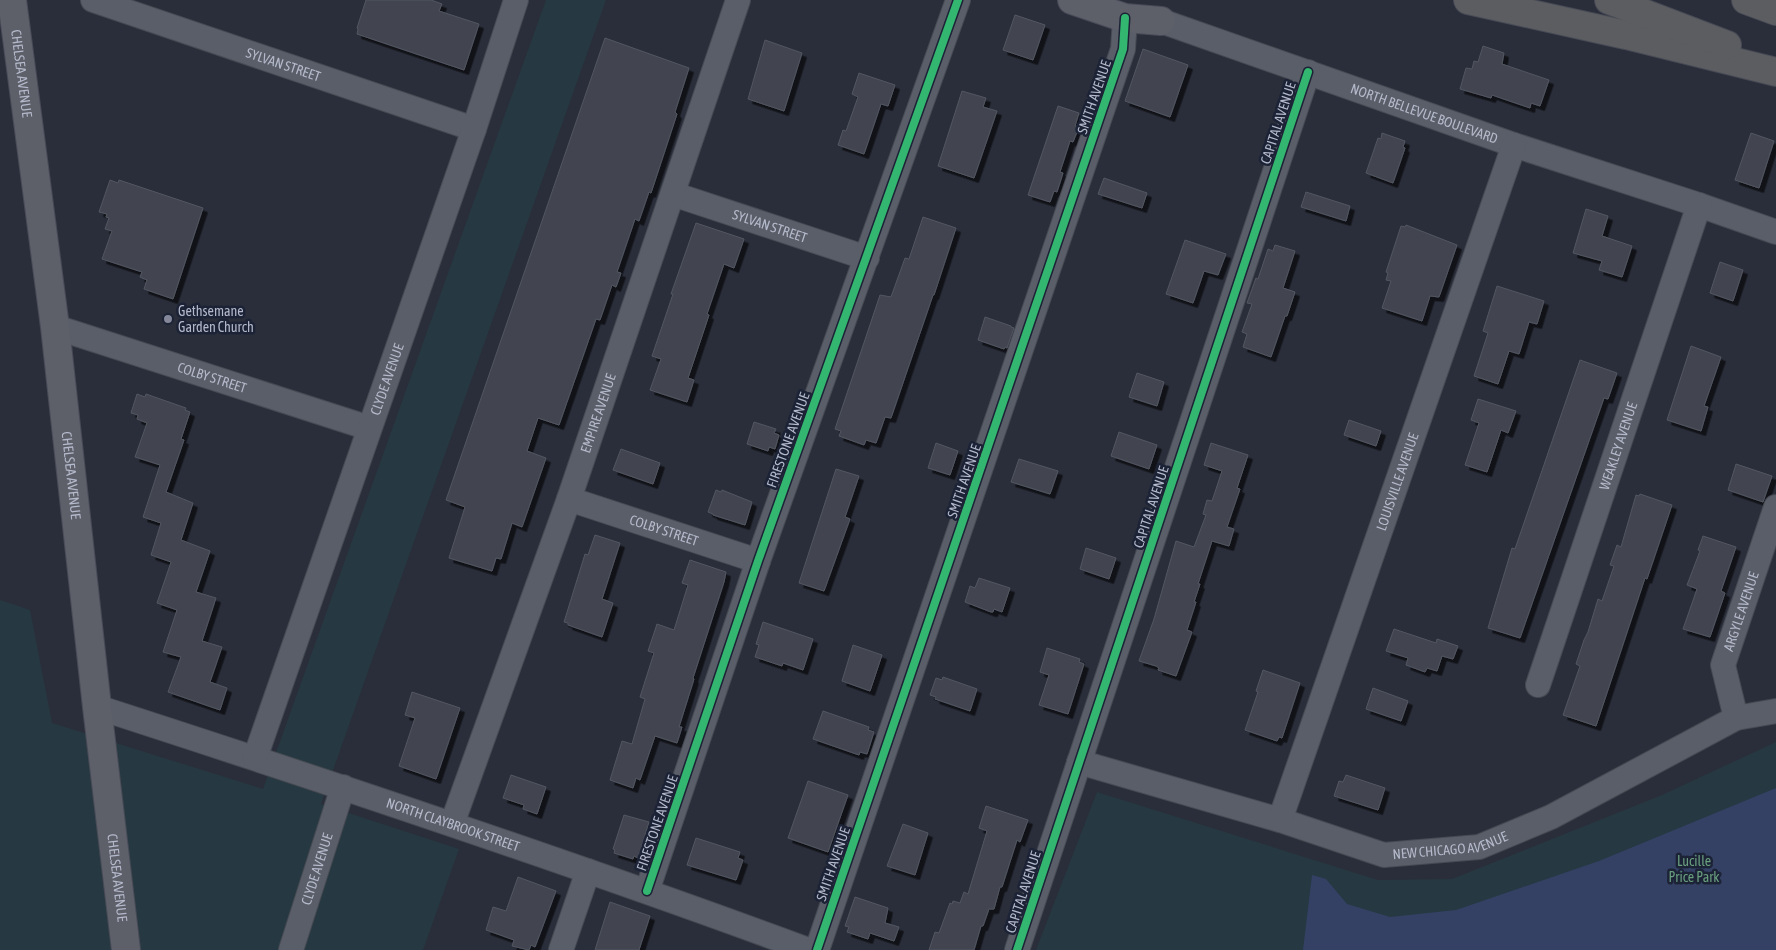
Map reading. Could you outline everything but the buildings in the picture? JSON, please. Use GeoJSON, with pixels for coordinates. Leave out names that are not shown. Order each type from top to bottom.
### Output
{"type":"FeatureCollection","features":[{"type":"Feature","properties":{"kind":"highway"},"geometry":{"type":"LineString","coordinates":[[1468,0],[1626,35],[1776,72]]}},
{"type":"Feature","properties":{"kind":"highway"},"geometry":{"type":"LineString","coordinates":[[1609,0],[1776,64]]}},
{"type":"Feature","properties":{"kind":"highway"},"geometry":{"type":"LineString","coordinates":[[1746,0],[1776,11]]}},
{"type":"Feature","properties":{"kind":"main road","name":"CHELSEA AVENUE"},"geometry":{"type":"LineString","coordinates":[[12,0],[55,327],[126,950]]}},
{"type":"Feature","properties":{"kind":"main road"},"geometry":{"type":"LineString","coordinates":[[1072,0],[1117,8],[1161,21]]}},
{"type":"Feature","properties":{"kind":"street","name":"SYLVAN STREET"},"geometry":{"type":"LineString","coordinates":[[93,0],[474,129]]}},
{"type":"Feature","properties":{"kind":"street","name":"CLYDE AVENUE"},"geometry":{"type":"LineString","coordinates":[[254,758],[474,129],[516,0]]}},
{"type":"Feature","properties":{"kind":"street","name":"EMPIRE AVENUE"},"geometry":{"type":"LineString","coordinates":[[452,824],[569,499],[738,0]]}},
{"type":"Feature","properties":{"kind":"street","name":"FIRESTONE AVENUE"},"geometry":{"type":"LineString","coordinates":[[647,890],[758,561],[958,0]]}},
{"type":"Feature","properties":{"kind":"street","name":"SMITH AVENUE"},"geometry":{"type":"LineString","coordinates":[[817,950],[1123,49],[1117,8]]}},
{"type":"Feature","properties":{"kind":"street","name":"NORTH BELLEVUE BOULEVARD"},"geometry":{"type":"LineString","coordinates":[[1161,21],[1514,145],[1776,232]]}},
{"type":"Feature","properties":{"kind":"street","name":"CAPITAL AVENUE"},"geometry":{"type":"LineString","coordinates":[[1017,950],[1308,72]]}},
{"type":"Feature","properties":{"kind":"street","name":"LOUISVILLE AVENUE"},"geometry":{"type":"LineString","coordinates":[[1280,820],[1514,145]]}},
{"type":"Feature","properties":{"kind":"street","name":"SYLVAN STREET"},"geometry":{"type":"LineString","coordinates":[[673,194],[867,258]]}},
{"type":"Feature","properties":{"kind":"street","name":"WEAKLEY AVENUE"},"geometry":{"type":"LineString","coordinates":[[1538,685],[1698,205]]}},
{"type":"Feature","properties":{"kind":"street","name":"COLBY STREET"},"geometry":{"type":"LineString","coordinates":[[55,327],[369,428]]}},
{"type":"Feature","properties":{"kind":"street","name":"COLBY STREET"},"geometry":{"type":"LineString","coordinates":[[569,499],[758,561]]}},
{"type":"Feature","properties":{"kind":"street","name":"ARGYLE AVENUE"},"geometry":{"type":"LineString","coordinates":[[1736,718],[1723,665],[1776,507]]}},
{"type":"Feature","properties":{"kind":"street","name":"NORTH CLAYBROOK STREET"},"geometry":{"type":"LineString","coordinates":[[97,706],[343,787],[588,872],[647,890],[808,950]]}},
{"type":"Feature","properties":{"kind":"street","name":"NEW CHICAGO AVENUE"},"geometry":{"type":"LineString","coordinates":[[1079,762],[1280,820],[1384,855],[1479,847],[1551,817],[1736,718],[1776,711]]}},
{"type":"Feature","properties":{"kind":"street","name":"CLYDE AVENUE"},"geometry":{"type":"LineString","coordinates":[[291,950],[343,787]]}},
{"type":"Feature","properties":{"kind":"street"},"geometry":{"type":"LineString","coordinates":[[561,950],[588,872]]}},
{"type":"Feature","properties":{"kind":"green space"},"geometry":{"type":"Polygon","coordinates":[[[546,0],[606,0],[321,804],[459,849],[423,950],[0,950],[0,600],[30,610],[52,723],[263,789],[546,0]]]}},
{"type":"Feature","properties":{"kind":"green space","name":"Lucille Price Park"},"geometry":{"type":"Polygon","coordinates":[[[1776,742],[1776,950],[1036,950],[1097,792],[1378,880],[1452,879],[1662,795],[1776,742]]]}},
{"type":"Feature","properties":{"kind":"water"},"geometry":{"type":"Polygon","coordinates":[[[1776,788],[1776,950],[1303,950],[1312,875],[1326,879],[1347,904],[1390,917],[1456,910],[1599,861],[1776,788]]]}},
{"type":"Feature","properties":{"kind":"cycle path"},"geometry":{"type":"LineString","coordinates":[[647,891],[758,561],[958,0]]}},
{"type":"Feature","properties":{"kind":"cycle path"},"geometry":{"type":"LineString","coordinates":[[817,950],[1123,49],[1125,18]]}},
{"type":"Feature","properties":{"kind":"cycle path"},"geometry":{"type":"LineString","coordinates":[[1017,950],[1308,72]]}},
{"type":"Feature","properties":{"kind":"place","name":"Gethsemane Garden Church"},"geometry":{"type":"Point","coordinates":[168,319]}}]}
